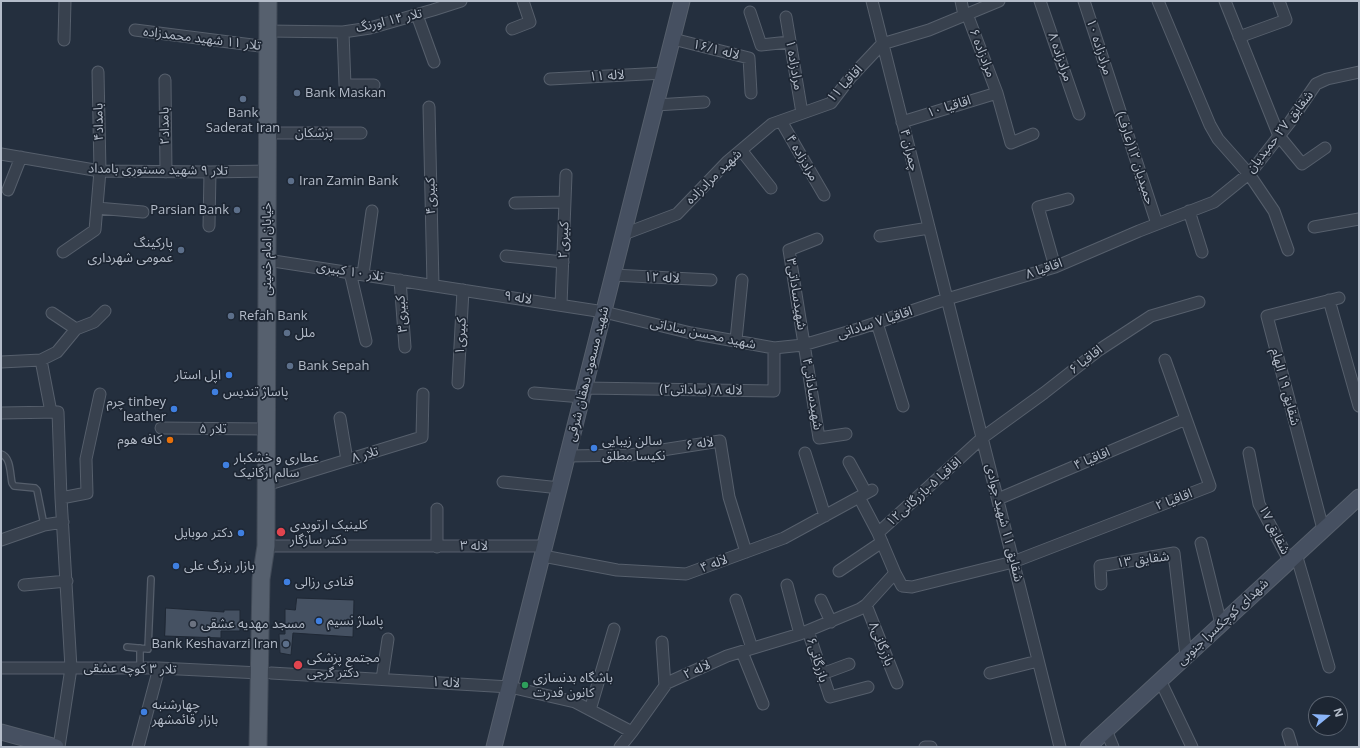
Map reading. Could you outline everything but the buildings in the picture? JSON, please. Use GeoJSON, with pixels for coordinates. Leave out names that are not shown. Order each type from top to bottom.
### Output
{"type":"FeatureCollection","features":[{"type":"Feature","properties":{"kind":"main road","name":"خیابان امام خمینی"},"geometry":{"type":"LineString","coordinates":[[268,1],[266,546],[261,579],[270,747]]}},
{"type":"Feature","properties":{"kind":"main road","name":"شهید مسعود دهقان شرقی"},"geometry":{"type":"LineString","coordinates":[[494,747],[682,1]]}},
{"type":"Feature","properties":{"kind":"main road","name":"شهدای کوچکسرا جنوبی"},"geometry":{"type":"LineString","coordinates":[[1088,747],[1359,497]]}},
{"type":"Feature","properties":{"kind":"main road","name":"خیابان امام خمینی"},"geometry":{"type":"LineString","coordinates":[[258,747],[265,673]]}},
{"type":"Feature","properties":{"kind":"main road"},"geometry":{"type":"LineString","coordinates":[[1,732],[58,747]]}},
{"type":"Feature","properties":{"kind":"street"},"geometry":{"type":"LineString","coordinates":[[64,40],[65,1]]}},
{"type":"Feature","properties":{"kind":"street","name":"تلار ۱۴ اورنگ"},"geometry":{"type":"LineString","coordinates":[[268,39],[370,28],[461,1]]}},
{"type":"Feature","properties":{"kind":"street"},"geometry":{"type":"LineString","coordinates":[[512,29],[530,22],[523,1]]}},
{"type":"Feature","properties":{"kind":"street","name":"چمران ۴"},"geometry":{"type":"LineString","coordinates":[[872,1],[947,299]]}},
{"type":"Feature","properties":{"kind":"street","name":"مرادزاده ۶"},"geometry":{"type":"LineString","coordinates":[[961,1],[997,93],[1011,143],[1033,134]]}},
{"type":"Feature","properties":{"kind":"street"},"geometry":{"type":"LineString","coordinates":[[882,44],[929,30],[999,1]]}},
{"type":"Feature","properties":{"kind":"street","name":"مرادزاده ۸"},"geometry":{"type":"LineString","coordinates":[[1040,1],[1080,114]]}},
{"type":"Feature","properties":{"kind":"street","name":"مرادزاده ۱۰"},"geometry":{"type":"LineString","coordinates":[[1084,1],[1114,92]]}},
{"type":"Feature","properties":{"kind":"street"},"geometry":{"type":"LineString","coordinates":[[1158,1],[1210,125],[1218,139],[1249,174],[1274,211],[1288,250]]}},
{"type":"Feature","properties":{"kind":"street"},"geometry":{"type":"LineString","coordinates":[[1225,1],[1279,136],[1302,164],[1325,148]]}},
{"type":"Feature","properties":{"kind":"street"},"geometry":{"type":"LineString","coordinates":[[1239,37],[1286,20],[1279,1]]}},
{"type":"Feature","properties":{"kind":"street"},"geometry":{"type":"LineString","coordinates":[[750,12],[761,46],[789,42]]}},
{"type":"Feature","properties":{"kind":"street"},"geometry":{"type":"LineString","coordinates":[[416,15],[434,62]]}},
{"type":"Feature","properties":{"kind":"street","name":"مرادزاده ۱"},"geometry":{"type":"LineString","coordinates":[[786,17],[802,113]]}},
{"type":"Feature","properties":{"kind":"street","name":"تلار ۱۱ شهید محمدزاده"},"geometry":{"type":"LineString","coordinates":[[135,30],[268,39]]}},
{"type":"Feature","properties":{"kind":"street"},"geometry":{"type":"LineString","coordinates":[[343,32],[345,85],[374,85]]}},
{"type":"Feature","properties":{"kind":"street","name":"لاله ۱۶/۱"},"geometry":{"type":"LineString","coordinates":[[673,39],[749,58],[751,93]]}},
{"type":"Feature","properties":{"kind":"street","name":"اقاقیا ۱۱"},"geometry":{"type":"LineString","coordinates":[[802,113],[831,103],[850,78],[882,44]]}},
{"type":"Feature","properties":{"kind":"street","name":"بامداد۴"},"geometry":{"type":"LineString","coordinates":[[63,252],[95,230],[100,171],[98,72]]}},
{"type":"Feature","properties":{"kind":"street","name":"شقایق ۲۷ حمیدیان"},"geometry":{"type":"LineString","coordinates":[[1139,231],[1214,202],[1249,174],[1279,136],[1316,84],[1327,79],[1359,72]]}},
{"type":"Feature","properties":{"kind":"street","name":"لاله ۱۱"},"geometry":{"type":"LineString","coordinates":[[550,79],[664,73]]}},
{"type":"Feature","properties":{"kind":"street","name":"بامداد۲"},"geometry":{"type":"LineString","coordinates":[[165,80],[166,172]]}},
{"type":"Feature","properties":{"kind":"street","name":"حمیدیان ۱۲(عارف)"},"geometry":{"type":"LineString","coordinates":[[1114,92],[1157,224]]}},
{"type":"Feature","properties":{"kind":"street","name":"اقاقیا ۱۰"},"geometry":{"type":"LineString","coordinates":[[902,122],[997,93]]}},
{"type":"Feature","properties":{"kind":"street"},"geometry":{"type":"LineString","coordinates":[[656,105],[704,102]]}},
{"type":"Feature","properties":{"kind":"street","name":"کبیری۴"},"geometry":{"type":"LineString","coordinates":[[429,107],[433,285]]}},
{"type":"Feature","properties":{"kind":"street","name":"شهید مرادزاده"},"geometry":{"type":"LineString","coordinates":[[624,234],[677,214],[727,162],[772,124],[802,113]]}},
{"type":"Feature","properties":{"kind":"street","name":"مرادزاده ۴"},"geometry":{"type":"LineString","coordinates":[[781,121],[824,195]]}},
{"type":"Feature","properties":{"kind":"street","name":"پزشکان"},"geometry":{"type":"LineString","coordinates":[[268,133],[361,133]]}},
{"type":"Feature","properties":{"kind":"street"},"geometry":{"type":"LineString","coordinates":[[741,150],[771,188]]}},
{"type":"Feature","properties":{"kind":"street","name":"تلار ۹ شهید مستوری بامداد"},"geometry":{"type":"LineString","coordinates":[[1,154],[100,171],[267,171]]}},
{"type":"Feature","properties":{"kind":"street"},"geometry":{"type":"LineString","coordinates":[[8,190],[21,157]]}},
{"type":"Feature","properties":{"kind":"street"},"geometry":{"type":"LineString","coordinates":[[209,226],[210,172]]}},
{"type":"Feature","properties":{"kind":"street","name":"کبیری۲"},"geometry":{"type":"LineString","coordinates":[[561,305],[566,175]]}},
{"type":"Feature","properties":{"kind":"street"},"geometry":{"type":"LineString","coordinates":[[1055,267],[1038,207],[1068,198]]}},
{"type":"Feature","properties":{"kind":"street"},"geometry":{"type":"LineString","coordinates":[[515,203],[565,202]]}},
{"type":"Feature","properties":{"kind":"street"},"geometry":{"type":"LineString","coordinates":[[97,208],[143,212]]}},
{"type":"Feature","properties":{"kind":"street"},"geometry":{"type":"LineString","coordinates":[[363,274],[372,211]]}},
{"type":"Feature","properties":{"kind":"street"},"geometry":{"type":"LineString","coordinates":[[1189,211],[1202,252]]}},
{"type":"Feature","properties":{"kind":"street"},"geometry":{"type":"LineString","coordinates":[[1314,227],[1359,219]]}},
{"type":"Feature","properties":{"kind":"street"},"geometry":{"type":"LineString","coordinates":[[880,236],[929,228]]}},
{"type":"Feature","properties":{"kind":"street","name":"اقاقیا ۸"},"geometry":{"type":"LineString","coordinates":[[947,299],[1055,267],[1139,231]]}},
{"type":"Feature","properties":{"kind":"street","name":"شهیدساداتی۳"},"geometry":{"type":"LineString","coordinates":[[804,345],[789,250],[817,239]]}},
{"type":"Feature","properties":{"kind":"street"},"geometry":{"type":"LineString","coordinates":[[506,256],[563,262]]}},
{"type":"Feature","properties":{"kind":"street","name":"تلار ۱۰ کبیری"},"geometry":{"type":"LineString","coordinates":[[267,260],[433,285]]}},
{"type":"Feature","properties":{"kind":"street"},"geometry":{"type":"LineString","coordinates":[[350,272],[366,341]]}},
{"type":"Feature","properties":{"kind":"street","name":"لاله ۱۲"},"geometry":{"type":"LineString","coordinates":[[613,275],[711,280]]}},
{"type":"Feature","properties":{"kind":"street","name":"کبیری۳"},"geometry":{"type":"LineString","coordinates":[[400,280],[405,348]]}},
{"type":"Feature","properties":{"kind":"street"},"geometry":{"type":"LineString","coordinates":[[736,340],[742,280]]}},
{"type":"Feature","properties":{"kind":"street","name":"لاله ۹"},"geometry":{"type":"LineString","coordinates":[[433,285],[604,312]]}},
{"type":"Feature","properties":{"kind":"street","name":"کبیری۱"},"geometry":{"type":"LineString","coordinates":[[458,383],[464,290]]}},
{"type":"Feature","properties":{"kind":"street","name":"اقاقیا ۷ ساداتی"},"geometry":{"type":"LineString","coordinates":[[804,345],[877,323],[947,299]]}},
{"type":"Feature","properties":{"kind":"street","name":"شقایق ۱۱ شهید جوادی"},"geometry":{"type":"LineString","coordinates":[[947,299],[1060,747]]}},
{"type":"Feature","properties":{"kind":"street","name":"شقایق ۱۹ الهام"},"geometry":{"type":"LineString","coordinates":[[1323,529],[1267,316],[1334,299],[1359,406]]}},
{"type":"Feature","properties":{"kind":"street","name":"اقاقیا ۶"},"geometry":{"type":"LineString","coordinates":[[982,438],[1044,393],[1099,350],[1150,316],[1199,302]]}},
{"type":"Feature","properties":{"kind":"street"},"geometry":{"type":"LineString","coordinates":[[1,362],[41,360],[57,352],[76,329],[94,322],[105,311]]}},
{"type":"Feature","properties":{"kind":"street","name":"شهید محسن ساداتی"},"geometry":{"type":"LineString","coordinates":[[604,312],[692,333],[774,348],[804,345]]}},
{"type":"Feature","properties":{"kind":"street"},"geometry":{"type":"LineString","coordinates":[[52,313],[76,329]]}},
{"type":"Feature","properties":{"kind":"street"},"geometry":{"type":"LineString","coordinates":[[877,323],[903,406]]}},
{"type":"Feature","properties":{"kind":"street","name":"شهیدساداتی۴"},"geometry":{"type":"LineString","coordinates":[[804,345],[819,438],[846,434]]}},
{"type":"Feature","properties":{"kind":"street","name":"لاله ۸ (ساداتی۲)"},"geometry":{"type":"LineString","coordinates":[[584,393],[774,391],[774,348]]}},
{"type":"Feature","properties":{"kind":"street"},"geometry":{"type":"LineString","coordinates":[[41,360],[51,412]]}},
{"type":"Feature","properties":{"kind":"street","name":"اقاقیا ۲"},"geometry":{"type":"LineString","coordinates":[[1014,562],[1210,486],[1165,360]]}},
{"type":"Feature","properties":{"kind":"street"},"geometry":{"type":"LineString","coordinates":[[534,393],[584,393]]}},
{"type":"Feature","properties":{"kind":"street"},"geometry":{"type":"LineString","coordinates":[[61,498],[87,493],[86,459],[100,394]]}},
{"type":"Feature","properties":{"kind":"street","name":"تلار ۸"},"geometry":{"type":"LineString","coordinates":[[266,485],[422,437],[423,394]]}},
{"type":"Feature","properties":{"kind":"street"},"geometry":{"type":"LineString","coordinates":[[1,413],[58,412],[61,498],[71,668],[58,747]]}},
{"type":"Feature","properties":{"kind":"street"},"geometry":{"type":"LineString","coordinates":[[340,418],[347,460]]}},
{"type":"Feature","properties":{"kind":"street","name":"اقاقیا ۴"},"geometry":{"type":"LineString","coordinates":[[998,499],[1186,419]]}},
{"type":"Feature","properties":{"kind":"street","name":"تلار ۵"},"geometry":{"type":"LineString","coordinates":[[161,428],[266,429]]}},
{"type":"Feature","properties":{"kind":"street","name":"اقاقیا ۵-بازرگانی۱۲"},"geometry":{"type":"LineString","coordinates":[[849,462],[866,493],[880,538],[982,438]]}},
{"type":"Feature","properties":{"kind":"street","name":"لاله ۶"},"geometry":{"type":"LineString","coordinates":[[568,456],[630,454],[720,441],[729,497],[746,552]]}},
{"type":"Feature","properties":{"kind":"street"},"geometry":{"type":"LineString","coordinates":[[805,453],[825,516]]}},
{"type":"Feature","properties":{"kind":"street","name":"شقایق ۱۷"},"geometry":{"type":"LineString","coordinates":[[1249,453],[1259,504],[1293,557],[1329,667]]}},
{"type":"Feature","properties":{"kind":"street"},"geometry":{"type":"LineString","coordinates":[[503,482],[560,488]]}},
{"type":"Feature","properties":{"kind":"street","name":"لاله ۴"},"geometry":{"type":"LineString","coordinates":[[544,551],[617,570],[686,574],[784,538],[866,493]]}},
{"type":"Feature","properties":{"kind":"street"},"geometry":{"type":"LineString","coordinates":[[437,509],[437,546]]}},
{"type":"Feature","properties":{"kind":"street"},"geometry":{"type":"LineString","coordinates":[[1,540],[44,525],[63,522]]}},
{"type":"Feature","properties":{"kind":"street"},"geometry":{"type":"LineString","coordinates":[[839,571],[880,538],[902,586],[912,587],[1014,562]]}},
{"type":"Feature","properties":{"kind":"street"},"geometry":{"type":"LineString","coordinates":[[1201,544],[1221,624]]}},
{"type":"Feature","properties":{"kind":"street","name":"لاله ۳"},"geometry":{"type":"LineString","coordinates":[[266,546],[437,546],[544,551]]}},
{"type":"Feature","properties":{"kind":"street","name":"شقایق ۱۳"},"geometry":{"type":"LineString","coordinates":[[1101,584],[1100,566],[1174,553],[1186,656]]}},
{"type":"Feature","properties":{"kind":"street","name":"لاله ۲"},"geometry":{"type":"LineString","coordinates":[[620,747],[667,683],[727,656],[831,622],[866,605],[895,573]]}},
{"type":"Feature","properties":{"kind":"street"},"geometry":{"type":"LineString","coordinates":[[24,585],[67,581]]}},
{"type":"Feature","properties":{"kind":"street","name":"بازرگانی۶"},"geometry":{"type":"LineString","coordinates":[[787,585],[830,697],[868,686]]}},
{"type":"Feature","properties":{"kind":"street"},"geometry":{"type":"LineString","coordinates":[[736,600],[747,650],[763,704]]}},
{"type":"Feature","properties":{"kind":"street"},"geometry":{"type":"LineString","coordinates":[[822,600],[831,622]]}},
{"type":"Feature","properties":{"kind":"street","name":"بازرگانی۸"},"geometry":{"type":"LineString","coordinates":[[866,605],[897,683]]}},
{"type":"Feature","properties":{"kind":"street"},"geometry":{"type":"LineString","coordinates":[[590,710],[614,629]]}},
{"type":"Feature","properties":{"kind":"street"},"geometry":{"type":"LineString","coordinates":[[382,680],[388,639]]}},
{"type":"Feature","properties":{"kind":"street"},"geometry":{"type":"LineString","coordinates":[[662,642],[665,686]]}},
{"type":"Feature","properties":{"kind":"street"},"geometry":{"type":"LineString","coordinates":[[990,673],[1038,661]]}},
{"type":"Feature","properties":{"kind":"street"},"geometry":{"type":"LineString","coordinates":[[822,674],[849,664]]}},
{"type":"Feature","properties":{"kind":"street","name":"تلار ۳ کوچه عشقی"},"geometry":{"type":"LineString","coordinates":[[1,668],[159,668],[382,680]]}},
{"type":"Feature","properties":{"kind":"street"},"geometry":{"type":"LineString","coordinates":[[138,747],[159,668]]}},
{"type":"Feature","properties":{"kind":"street","name":"لاله ۱"},"geometry":{"type":"LineString","coordinates":[[382,680],[510,687]]}},
{"type":"Feature","properties":{"kind":"street"},"geometry":{"type":"LineString","coordinates":[[1160,680],[1192,747]]}},
{"type":"Feature","properties":{"kind":"street"},"geometry":{"type":"LineString","coordinates":[[510,687],[575,702],[632,732]]}},
{"type":"Feature","properties":{"kind":"street"},"geometry":{"type":"LineString","coordinates":[[1106,730],[1113,747]]}},
{"type":"Feature","properties":{"kind":"street"},"geometry":{"type":"LineString","coordinates":[[1288,734],[1292,747]]}},
{"type":"Feature","properties":{"kind":"street"},"geometry":{"type":"LineString","coordinates":[[925,747],[931,747]]}},
{"type":"Feature","properties":{"kind":"lane"},"geometry":{"type":"LineString","coordinates":[[1,454],[5,455],[8,459],[12,483],[14,486],[35,488],[37,490],[44,525]]}},
{"type":"Feature","properties":{"kind":"lane"},"geometry":{"type":"LineString","coordinates":[[127,647],[148,649],[151,579]]}},
{"type":"Feature","properties":{"kind":"lane"},"geometry":{"type":"LineString","coordinates":[[140,648],[140,668]]}},
{"type":"Feature","properties":{"kind":"place","name":"Bank Maskan"},"geometry":{"type":"Point","coordinates":[297,93]}},
{"type":"Feature","properties":{"kind":"place","name":"Bank Saderat Iran"},"geometry":{"type":"Point","coordinates":[243,99]}},
{"type":"Feature","properties":{"kind":"place","name":"Iran Zamin Bank"},"geometry":{"type":"Point","coordinates":[291,181]}},
{"type":"Feature","properties":{"kind":"place","name":"Parsian Bank"},"geometry":{"type":"Point","coordinates":[237,210]}},
{"type":"Feature","properties":{"kind":"place","name":"پارکینگ عمومی شهرداری"},"geometry":{"type":"Point","coordinates":[181,250]}},
{"type":"Feature","properties":{"kind":"place","name":"Refah Bank"},"geometry":{"type":"Point","coordinates":[231,316]}},
{"type":"Feature","properties":{"kind":"place","name":"ملل"},"geometry":{"type":"Point","coordinates":[287,333]}},
{"type":"Feature","properties":{"kind":"place","name":"Bank Sepah"},"geometry":{"type":"Point","coordinates":[290,366]}},
{"type":"Feature","properties":{"kind":"place","name":"اپل استار"},"geometry":{"type":"Point","coordinates":[229,375]}},
{"type":"Feature","properties":{"kind":"place","name":"پاساژ تندیس"},"geometry":{"type":"Point","coordinates":[215,392]}},
{"type":"Feature","properties":{"kind":"place","name":"چرم tinbey leather"},"geometry":{"type":"Point","coordinates":[174,409]}},
{"type":"Feature","properties":{"kind":"place","name":"کافه هوم"},"geometry":{"type":"Point","coordinates":[170,440]}},
{"type":"Feature","properties":{"kind":"place","name":"سالن زیبایی نکیسا مطلق"},"geometry":{"type":"Point","coordinates":[594,448]}},
{"type":"Feature","properties":{"kind":"place","name":"عطاری و خشکبار سالم ارگانیک"},"geometry":{"type":"Point","coordinates":[226,465]}},
{"type":"Feature","properties":{"kind":"place","name":"کلینیک ارتوپدی دکتر سازگار"},"geometry":{"type":"Point","coordinates":[281,532]}},
{"type":"Feature","properties":{"kind":"place","name":"دکتر موبایل"},"geometry":{"type":"Point","coordinates":[241,533]}},
{"type":"Feature","properties":{"kind":"place","name":"بازار بزرگ علی"},"geometry":{"type":"Point","coordinates":[176,566]}},
{"type":"Feature","properties":{"kind":"place","name":"قنادی رزالی"},"geometry":{"type":"Point","coordinates":[287,582]}},
{"type":"Feature","properties":{"kind":"place","name":"پاساژ نسیم"},"geometry":{"type":"Point","coordinates":[319,621]}},
{"type":"Feature","properties":{"kind":"place","name":"مسجد مهدیه عشقی"},"geometry":{"type":"Point","coordinates":[193,624]}},
{"type":"Feature","properties":{"kind":"place","name":"Bank Keshavarzi Iran"},"geometry":{"type":"Point","coordinates":[286,644]}},
{"type":"Feature","properties":{"kind":"place","name":"مجتمع پزشکی دکتر گرجی"},"geometry":{"type":"Point","coordinates":[298,665]}},
{"type":"Feature","properties":{"kind":"place","name":"باشگاه بدنسازی کانون قدرت"},"geometry":{"type":"Point","coordinates":[525,685]}},
{"type":"Feature","properties":{"kind":"place","name":"چهارشنبه بازار قائمشهر"},"geometry":{"type":"Point","coordinates":[144,712]}}]}
